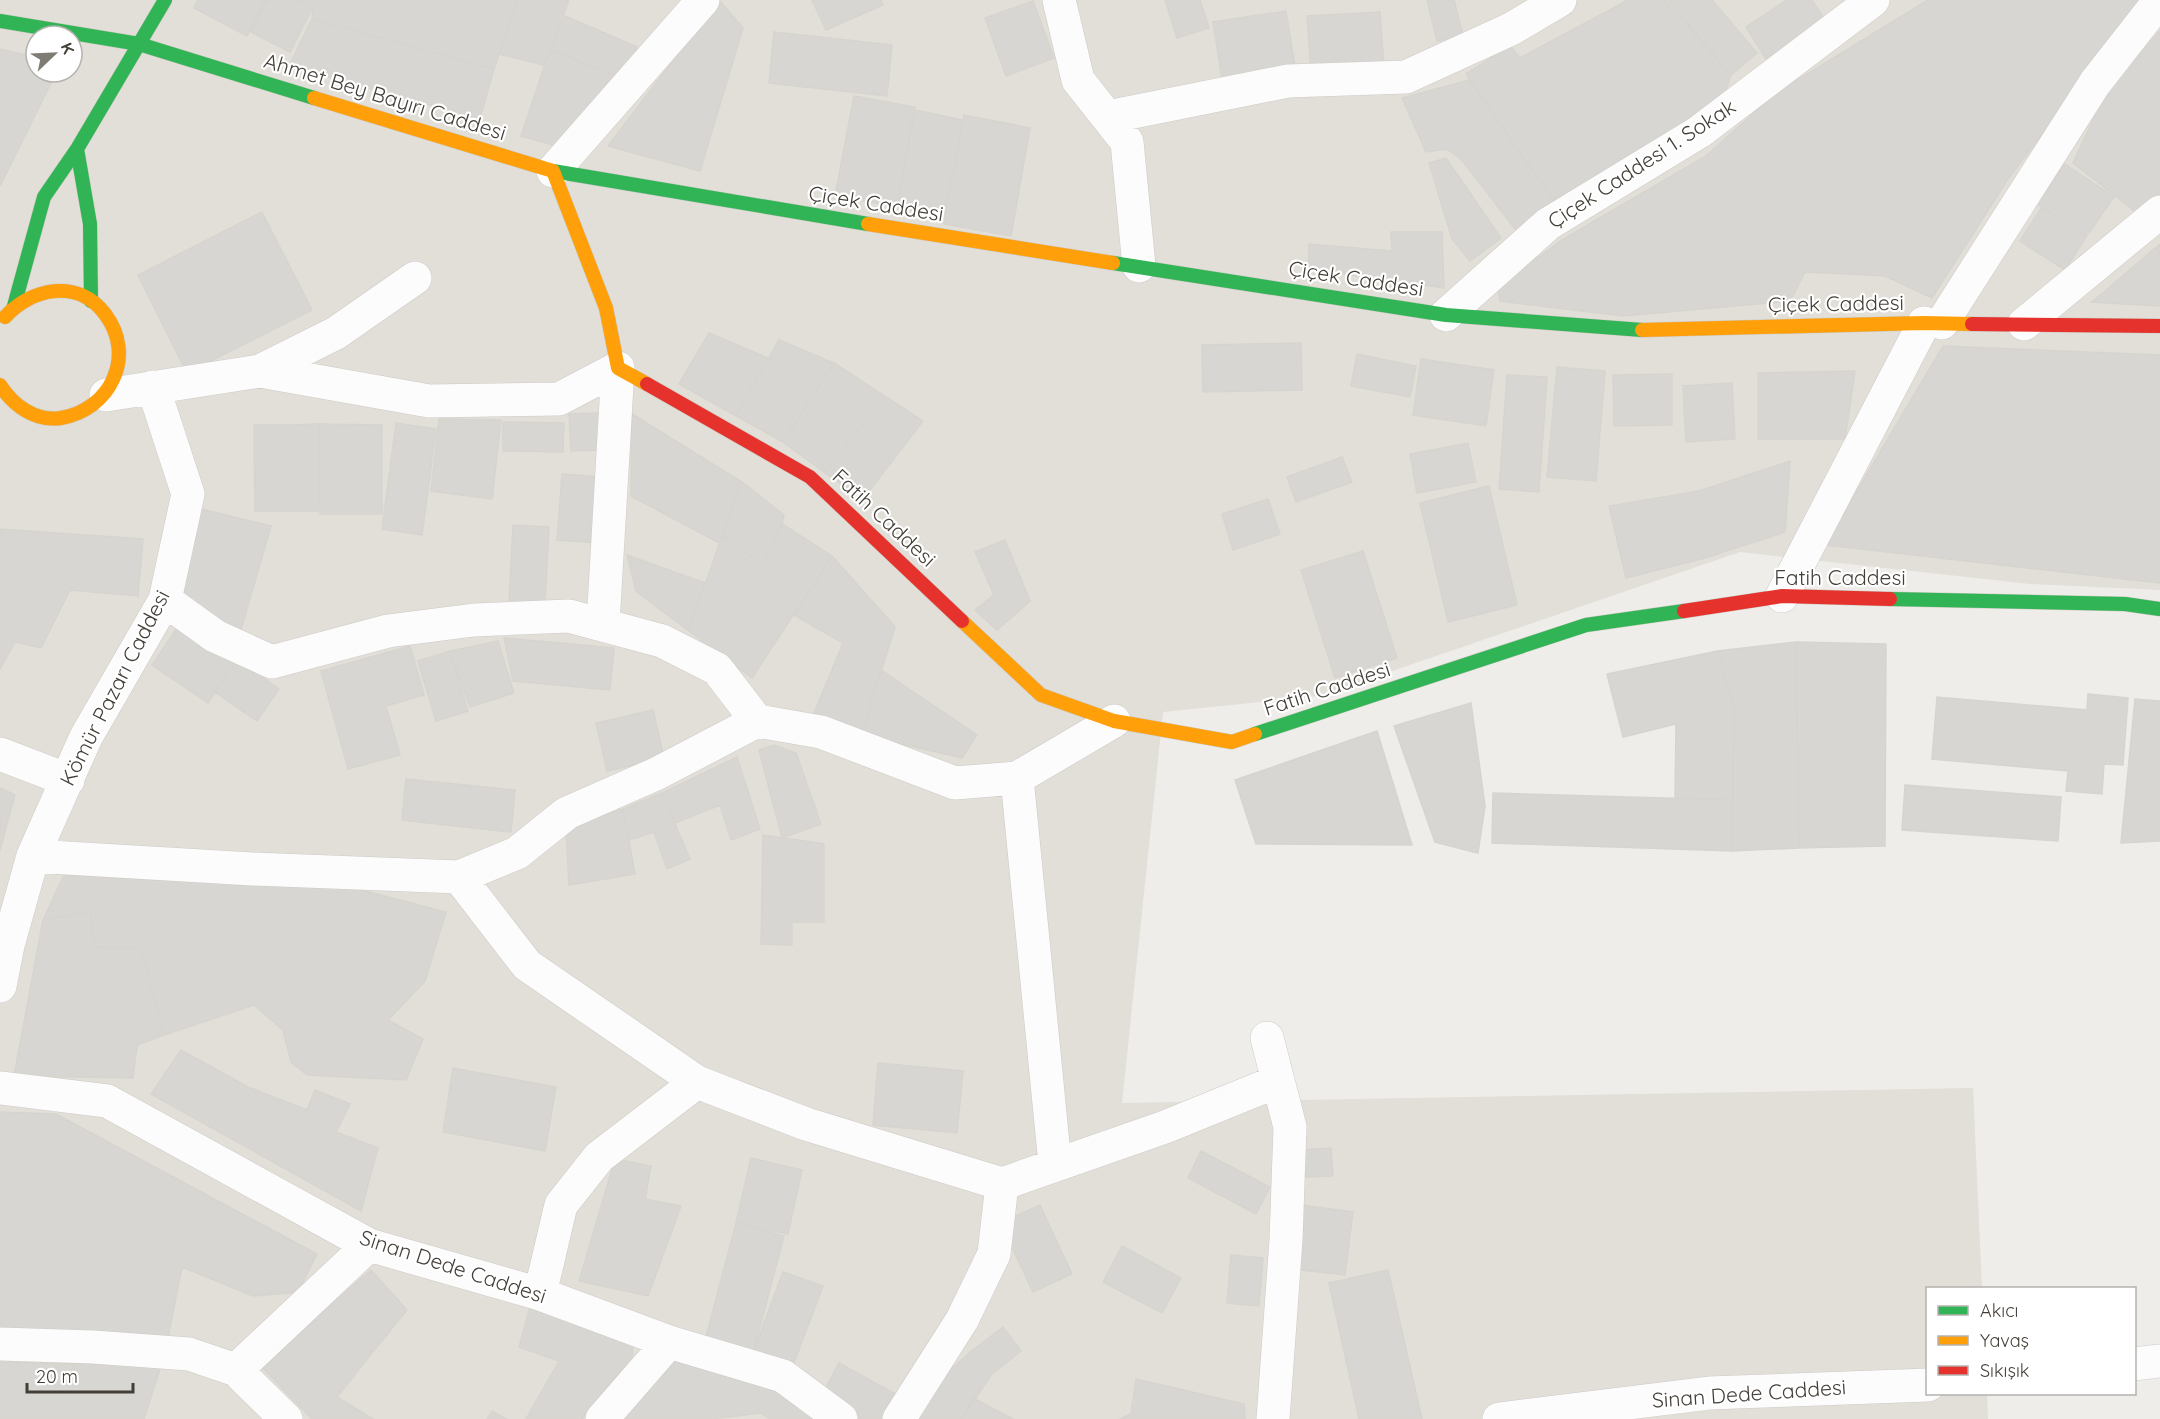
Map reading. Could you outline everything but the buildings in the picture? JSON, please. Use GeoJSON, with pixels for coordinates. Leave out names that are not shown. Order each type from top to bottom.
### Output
{"type":"FeatureCollection","features":[{"type":"Feature","properties":{"kind":"street"},"geometry":{"type":"LineString","coordinates":[[14,306],[44,197],[77,149],[165,0]]}},
{"type":"Feature","properties":{"kind":"street"},"geometry":{"type":"LineString","coordinates":[[603,624],[618,368],[606,308],[553,171],[703,0]]}},
{"type":"Feature","properties":{"kind":"street"},"geometry":{"type":"LineString","coordinates":[[1059,0],[1078,80],[1127,141],[1139,266]]}},
{"type":"Feature","properties":{"kind":"street"},"geometry":{"type":"LineString","coordinates":[[1108,117],[1288,81],[1406,77],[1512,29],[1560,0]]}},
{"type":"Feature","properties":{"kind":"street","name":"Çiçek Caddesi 1. Sokak"},"geometry":{"type":"LineString","coordinates":[[1446,315],[1548,224],[1699,132],[1873,0]]}},
{"type":"Feature","properties":{"kind":"street"},"geometry":{"type":"LineString","coordinates":[[1782,596],[1933,323],[2095,83],[2160,0]]}},
{"type":"Feature","properties":{"kind":"street","name":"Ahmet Bey Bayırı Caddesi"},"geometry":{"type":"LineString","coordinates":[[0,21],[139,44],[553,171]]}},
{"type":"Feature","properties":{"kind":"street"},"geometry":{"type":"LineString","coordinates":[[77,149],[90,224],[91,301]]}},
{"type":"Feature","properties":{"kind":"street","name":"Çiçek Caddesi"},"geometry":{"type":"LineString","coordinates":[[553,171],[883,227],[1446,315],[1634,330],[1933,323],[2160,326]]}},
{"type":"Feature","properties":{"kind":"street"},"geometry":{"type":"LineString","coordinates":[[2024,324],[2160,212]]}},
{"type":"Feature","properties":{"kind":"street"},"geometry":{"type":"LineString","coordinates":[[106,394],[260,371],[336,333],[415,278]]}},
{"type":"Feature","properties":{"kind":"street"},"geometry":{"type":"LineString","coordinates":[[0,323],[14,306],[31,295],[51,290],[72,292],[91,301],[106,315],[117,333],[120,354],[117,375],[106,394],[90,409],[70,418],[48,418],[28,412],[10,400],[0,385]]}},
{"type":"Feature","properties":{"kind":"street"},"geometry":{"type":"LineString","coordinates":[[260,371],[429,401],[558,399],[618,368]]}},
{"type":"Feature","properties":{"kind":"street","name":"Fatih Caddesi"},"geometry":{"type":"LineString","coordinates":[[618,368],[810,477],[1041,695],[1114,722],[1233,742],[1586,625],[1782,596],[2125,604],[2160,609]]}},
{"type":"Feature","properties":{"kind":"street","name":"Kömür Pazarı Caddesi"},"geometry":{"type":"LineString","coordinates":[[0,986],[8,945],[33,856],[86,737],[165,600],[188,494],[153,387]]}},
{"type":"Feature","properties":{"kind":"street"},"geometry":{"type":"LineString","coordinates":[[0,413],[10,400]]}},
{"type":"Feature","properties":{"kind":"street"},"geometry":{"type":"LineString","coordinates":[[165,600],[215,636],[272,662],[388,630],[474,620],[568,616],[662,641],[717,669],[757,721]]}},
{"type":"Feature","properties":{"kind":"street"},"geometry":{"type":"LineString","coordinates":[[33,856],[252,869],[459,877],[517,853],[567,813],[656,774],[757,721],[821,732],[955,783],[1017,778],[1114,722]]}},
{"type":"Feature","properties":{"kind":"street"},"geometry":{"type":"LineString","coordinates":[[0,754],[68,780]]}},
{"type":"Feature","properties":{"kind":"street"},"geometry":{"type":"LineString","coordinates":[[1017,778],[1055,1164]]}},
{"type":"Feature","properties":{"kind":"street"},"geometry":{"type":"LineString","coordinates":[[459,877],[527,965],[697,1082],[806,1124],[1002,1184],[1165,1127],[1278,1081]]}},
{"type":"Feature","properties":{"kind":"street"},"geometry":{"type":"LineString","coordinates":[[1267,1038],[1290,1127],[1286,1240],[1273,1419]]}},
{"type":"Feature","properties":{"kind":"street"},"geometry":{"type":"LineString","coordinates":[[540,1294],[561,1205],[599,1157],[697,1082]]}},
{"type":"Feature","properties":{"kind":"street","name":"Sinan Dede Caddesi"},"geometry":{"type":"LineString","coordinates":[[0,1088],[107,1101],[369,1245],[540,1294],[669,1342],[783,1376],[841,1419]]}},
{"type":"Feature","properties":{"kind":"street"},"geometry":{"type":"LineString","coordinates":[[899,1419],[962,1320],[994,1254],[1002,1184]]}},
{"type":"Feature","properties":{"kind":"street"},"geometry":{"type":"LineString","coordinates":[[236,1370],[369,1245]]}},
{"type":"Feature","properties":{"kind":"street"},"geometry":{"type":"LineString","coordinates":[[602,1419],[669,1342]]}},
{"type":"Feature","properties":{"kind":"street"},"geometry":{"type":"LineString","coordinates":[[0,1344],[93,1347],[189,1354],[236,1370],[286,1419]]}},
{"type":"Feature","properties":{"kind":"street"},"geometry":{"type":"LineString","coordinates":[[2136,1364],[2160,1361]]}},
{"type":"Feature","properties":{"kind":"street","name":"Sinan Dede Caddesi"},"geometry":{"type":"LineString","coordinates":[[1499,1419],[1709,1393],[1926,1385]]}},
{"type":"Feature","properties":{"kind":"shaded area"},"geometry":{"type":"Polygon","coordinates":[[[0,0],[2160,0],[2160,590],[2030,584],[1740,552],[1319,696],[1163,712],[1122,1103],[1973,1088],[1982,1287],[1926,1287],[1926,1395],[1987,1395],[1988,1419],[0,1419],[0,0]]]}},
{"type":"Feature","properties":{"kind":"traffic: fast"},"geometry":{"type":"LineString","coordinates":[[14,306],[44,197],[77,149],[165,0]]}},
{"type":"Feature","properties":{"kind":"traffic: fast"},"geometry":{"type":"LineString","coordinates":[[0,21],[139,44],[314,98]]}},
{"type":"Feature","properties":{"kind":"traffic: fast"},"geometry":{"type":"LineString","coordinates":[[77,149],[90,224],[91,301]]}},
{"type":"Feature","properties":{"kind":"traffic: fast"},"geometry":{"type":"LineString","coordinates":[[553,171],[868,224]]}},
{"type":"Feature","properties":{"kind":"traffic: fast"},"geometry":{"type":"LineString","coordinates":[[1113,263],[1446,315],[1642,330]]}},
{"type":"Feature","properties":{"kind":"traffic: fast"},"geometry":{"type":"LineString","coordinates":[[1890,599],[2125,604],[2160,609]]}},
{"type":"Feature","properties":{"kind":"traffic: fast"},"geometry":{"type":"LineString","coordinates":[[1255,734],[1586,625],[1684,611]]}},
{"type":"Feature","properties":{"kind":"traffic: slow"},"geometry":{"type":"LineString","coordinates":[[314,98],[553,171],[606,308],[618,368],[647,384]]}},
{"type":"Feature","properties":{"kind":"traffic: slow"},"geometry":{"type":"LineString","coordinates":[[868,224],[1113,263]]}},
{"type":"Feature","properties":{"kind":"traffic: slow"},"geometry":{"type":"LineString","coordinates":[[0,385],[11,399],[34,415],[51,419],[61,418],[78,413],[105,393],[118,363],[119,347],[114,330],[105,314],[82,295],[68,291],[41,294],[28,299],[5,317]]}},
{"type":"Feature","properties":{"kind":"traffic: slow"},"geometry":{"type":"LineString","coordinates":[[1642,330],[1924,323],[1972,324]]}},
{"type":"Feature","properties":{"kind":"traffic: slow"},"geometry":{"type":"LineString","coordinates":[[962,621],[1041,695],[1114,721],[1232,742],[1255,734]]}},
{"type":"Feature","properties":{"kind":"traffic: jam"},"geometry":{"type":"LineString","coordinates":[[1972,324],[2160,326]]}},
{"type":"Feature","properties":{"kind":"traffic: jam"},"geometry":{"type":"LineString","coordinates":[[647,384],[810,477],[962,621]]}},
{"type":"Feature","properties":{"kind":"traffic: jam"},"geometry":{"type":"LineString","coordinates":[[1684,611],[1782,596],[1890,599]]}}]}
